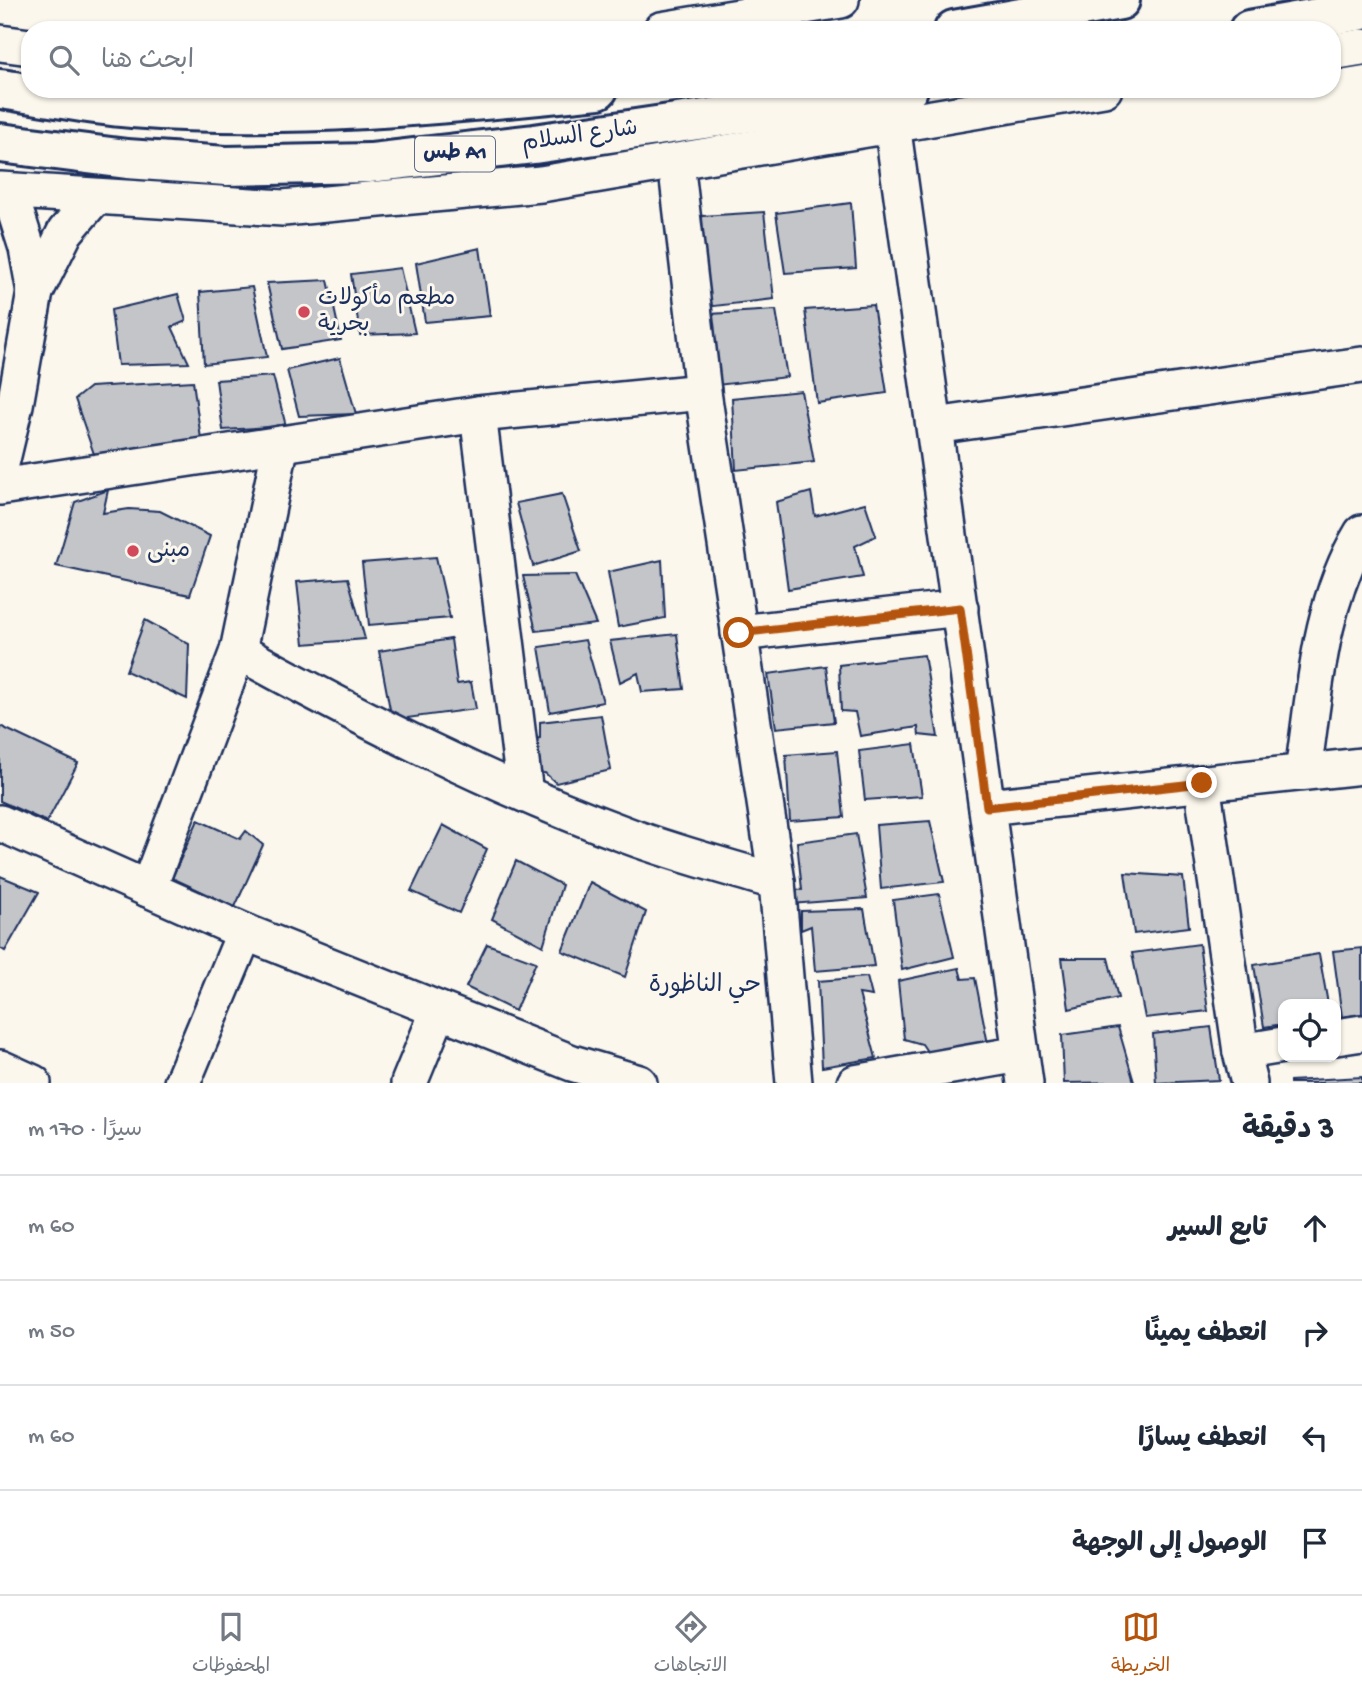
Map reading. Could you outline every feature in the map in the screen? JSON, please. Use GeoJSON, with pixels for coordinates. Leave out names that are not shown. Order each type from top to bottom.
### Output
{"type":"FeatureCollection","features":[{"type":"Feature","properties":{"kind":"highway"},"geometry":{"type":"LineString","coordinates":[[1004,21],[1120,0]]}},
{"type":"Feature","properties":{"kind":"highway"},"geometry":{"type":"LineString","coordinates":[[1297,21],[1362,9]]}},
{"type":"Feature","properties":{"kind":"highway","name":"شارع السلام"},"geometry":{"type":"LineString","coordinates":[[0,89],[21,92]]}},
{"type":"Feature","properties":{"kind":"highway","name":"شارع السلام"},"geometry":{"type":"LineString","coordinates":[[62,98],[130,108],[230,112],[354,111],[498,98]]}},
{"type":"Feature","properties":{"kind":"highway","name":"شارع السلام"},"geometry":{"type":"LineString","coordinates":[[0,143],[114,158],[201,164],[277,167],[359,163],[495,149],[846,98]]}},
{"type":"Feature","properties":{"kind":"street"},"geometry":{"type":"LineString","coordinates":[[715,21],[841,0]]}},
{"type":"Feature","properties":{"kind":"street"},"geometry":{"type":"LineString","coordinates":[[0,43],[21,46]]}},
{"type":"Feature","properties":{"kind":"street"},"geometry":{"type":"LineString","coordinates":[[1341,50],[1362,47]]}},
{"type":"Feature","properties":{"kind":"street"},"geometry":{"type":"LineString","coordinates":[[35,292],[27,248],[4,191],[283,208],[515,187],[1049,98]]}},
{"type":"Feature","properties":{"kind":"street"},"geometry":{"type":"LineString","coordinates":[[855,1083],[1023,1069],[892,124]]}},
{"type":"Feature","properties":{"kind":"street"},"geometry":{"type":"LineString","coordinates":[[676,162],[703,392],[777,882],[794,1083]]}},
{"type":"Feature","properties":{"kind":"street"},"geometry":{"type":"LineString","coordinates":[[0,468],[15,405],[35,292],[53,251],[94,198]]}},
{"type":"Feature","properties":{"kind":"street"},"geometry":{"type":"LineString","coordinates":[[935,426],[1362,365]]}},
{"type":"Feature","properties":{"kind":"street"},"geometry":{"type":"LineString","coordinates":[[0,487],[478,414],[703,392]]}},
{"type":"Feature","properties":{"kind":"street"},"geometry":{"type":"LineString","coordinates":[[478,414],[525,794]]}},
{"type":"Feature","properties":{"kind":"street"},"geometry":{"type":"LineString","coordinates":[[148,889],[238,651],[281,444]]}},
{"type":"Feature","properties":{"kind":"street"},"geometry":{"type":"LineString","coordinates":[[1303,772],[1331,598],[1349,555],[1362,533]]}},
{"type":"Feature","properties":{"kind":"street"},"geometry":{"type":"LineString","coordinates":[[739,633],[960,608]]}},
{"type":"Feature","properties":{"kind":"street"},"geometry":{"type":"LineString","coordinates":[[238,651],[358,717],[525,794],[630,836],[777,882]]}},
{"type":"Feature","properties":{"kind":"street"},"geometry":{"type":"LineString","coordinates":[[987,807],[1362,766]]}},
{"type":"Feature","properties":{"kind":"street"},"geometry":{"type":"LineString","coordinates":[[1202,783],[1245,1067],[1278,1048]]}},
{"type":"Feature","properties":{"kind":"street"},"geometry":{"type":"LineString","coordinates":[[0,823],[245,932],[278,942],[572,1063],[639,1083]]}},
{"type":"Feature","properties":{"kind":"street"},"geometry":{"type":"LineString","coordinates":[[182,1083],[245,932]]}},
{"type":"Feature","properties":{"kind":"street"},"geometry":{"type":"LineString","coordinates":[[409,1083],[439,1010]]}},
{"type":"Feature","properties":{"kind":"street"},"geometry":{"type":"LineString","coordinates":[[1341,1036],[1362,1033]]}},
{"type":"Feature","properties":{"kind":"street"},"geometry":{"type":"LineString","coordinates":[[0,1068],[33,1083]]}},
{"type":"Feature","properties":{"kind":"building"},"geometry":{"type":"Polygon","coordinates":[[[851,203],[856,268],[785,273],[776,213],[851,203]]]}},
{"type":"Feature","properties":{"kind":"building"},"geometry":{"type":"Polygon","coordinates":[[[764,212],[774,299],[706,307],[702,216],[764,212]]]}},
{"type":"Feature","properties":{"kind":"building"},"geometry":{"type":"Polygon","coordinates":[[[480,248],[490,316],[425,322],[416,263],[480,248]]]}},
{"type":"Feature","properties":{"kind":"building"},"geometry":{"type":"Polygon","coordinates":[[[400,268],[415,333],[360,335],[351,274],[400,268]]]}},
{"type":"Feature","properties":{"kind":"building","name":"مطعم مأكولات بحرية"},"geometry":{"type":"Polygon","coordinates":[[[328,280],[341,340],[282,349],[267,283],[328,280]]]}},
{"type":"Feature","properties":{"kind":"building"},"geometry":{"type":"Polygon","coordinates":[[[252,287],[267,357],[204,364],[200,292],[252,287]]]}},
{"type":"Feature","properties":{"kind":"building"},"geometry":{"type":"Polygon","coordinates":[[[178,294],[186,321],[172,327],[189,363],[118,365],[111,310],[178,294]]]}},
{"type":"Feature","properties":{"kind":"building"},"geometry":{"type":"Polygon","coordinates":[[[873,305],[887,393],[817,403],[805,310],[873,305]]]}},
{"type":"Feature","properties":{"kind":"building"},"geometry":{"type":"Polygon","coordinates":[[[776,310],[787,377],[717,385],[710,314],[776,310]]]}},
{"type":"Feature","properties":{"kind":"building"},"geometry":{"type":"Polygon","coordinates":[[[340,358],[356,414],[299,416],[287,370],[340,358]]]}},
{"type":"Feature","properties":{"kind":"building"},"geometry":{"type":"Polygon","coordinates":[[[273,376],[286,426],[223,430],[216,380],[273,376]]]}},
{"type":"Feature","properties":{"kind":"building"},"geometry":{"type":"Polygon","coordinates":[[[193,381],[201,439],[94,454],[75,399],[90,387],[193,381]]]}},
{"type":"Feature","properties":{"kind":"building"},"geometry":{"type":"Polygon","coordinates":[[[801,391],[814,462],[736,470],[732,398],[801,391]]]}},
{"type":"Feature","properties":{"kind":"building","name":"مبنى"},"geometry":{"type":"Polygon","coordinates":[[[108,490],[103,513],[129,509],[160,511],[210,536],[190,595],[56,566],[75,502],[108,490]]]}},
{"type":"Feature","properties":{"kind":"building"},"geometry":{"type":"Polygon","coordinates":[[[811,492],[815,516],[865,503],[876,536],[855,546],[863,577],[788,589],[776,502],[811,492]]]}},
{"type":"Feature","properties":{"kind":"building"},"geometry":{"type":"Polygon","coordinates":[[[562,494],[581,551],[533,566],[516,503],[562,494]]]}},
{"type":"Feature","properties":{"kind":"building"},"geometry":{"type":"Polygon","coordinates":[[[436,557],[450,618],[369,625],[362,563],[436,557]]]}},
{"type":"Feature","properties":{"kind":"building"},"geometry":{"type":"Polygon","coordinates":[[[662,560],[665,618],[618,627],[608,572],[662,560]]]}},
{"type":"Feature","properties":{"kind":"building"},"geometry":{"type":"Polygon","coordinates":[[[575,575],[596,624],[536,631],[523,576],[575,575]]]}},
{"type":"Feature","properties":{"kind":"building"},"geometry":{"type":"Polygon","coordinates":[[[348,578],[365,639],[304,644],[297,582],[348,578]]]}},
{"type":"Feature","properties":{"kind":"building","name":"مبنى"},"geometry":{"type":"Polygon","coordinates":[[[145,620],[189,644],[187,699],[126,671],[145,620]]]}},
{"type":"Feature","properties":{"kind":"building"},"geometry":{"type":"Polygon","coordinates":[[[677,634],[684,689],[642,692],[638,673],[620,682],[610,641],[677,634]]]}},
{"type":"Feature","properties":{"kind":"building"},"geometry":{"type":"Polygon","coordinates":[[[451,639],[457,684],[471,682],[476,709],[392,720],[379,651],[451,639]]]}},
{"type":"Feature","properties":{"kind":"building"},"geometry":{"type":"Polygon","coordinates":[[[585,640],[603,702],[550,712],[539,647],[585,640]]]}},
{"type":"Feature","properties":{"kind":"building"},"geometry":{"type":"Polygon","coordinates":[[[924,655],[938,737],[919,735],[918,727],[860,736],[855,712],[841,711],[839,665],[924,655]]]}},
{"type":"Feature","properties":{"kind":"building"},"geometry":{"type":"Polygon","coordinates":[[[826,666],[834,722],[776,728],[768,674],[826,666]]]}},
{"type":"Feature","properties":{"kind":"building"},"geometry":{"type":"Polygon","coordinates":[[[601,715],[611,770],[556,783],[545,773],[533,774],[529,741],[540,738],[540,722],[601,715]]]}},
{"type":"Feature","properties":{"kind":"building"},"geometry":{"type":"Polygon","coordinates":[[[0,726],[78,763],[47,822],[0,801],[0,726]]]}},
{"type":"Feature","properties":{"kind":"building"},"geometry":{"type":"Polygon","coordinates":[[[914,744],[922,796],[865,800],[859,751],[914,744]]]}},
{"type":"Feature","properties":{"kind":"building"},"geometry":{"type":"Polygon","coordinates":[[[837,751],[844,817],[790,821],[786,755],[837,751]]]}},
{"type":"Feature","properties":{"kind":"building"},"geometry":{"type":"Polygon","coordinates":[[[198,820],[240,839],[246,831],[263,845],[235,907],[172,878],[198,820]]]}},
{"type":"Feature","properties":{"kind":"building"},"geometry":{"type":"Polygon","coordinates":[[[930,821],[944,882],[881,889],[876,825],[930,821]]]}},
{"type":"Feature","properties":{"kind":"building"},"geometry":{"type":"Polygon","coordinates":[[[443,825],[487,849],[459,913],[411,891],[443,825]]]}},
{"type":"Feature","properties":{"kind":"building"},"geometry":{"type":"Polygon","coordinates":[[[856,834],[867,898],[791,904],[791,889],[802,890],[797,842],[856,834]]]}},
{"type":"Feature","properties":{"kind":"building"},"geometry":{"type":"Polygon","coordinates":[[[516,861],[562,885],[543,946],[492,919],[516,861]]]}},
{"type":"Feature","properties":{"kind":"building"},"geometry":{"type":"Polygon","coordinates":[[[1125,873],[1183,877],[1189,927],[1134,934],[1125,873]]]}},
{"type":"Feature","properties":{"kind":"building"},"geometry":{"type":"Polygon","coordinates":[[[0,876],[39,892],[5,951],[0,948],[0,876]]]}},
{"type":"Feature","properties":{"kind":"building"},"geometry":{"type":"Polygon","coordinates":[[[590,882],[646,912],[625,977],[562,951],[590,882]]]}},
{"type":"Feature","properties":{"kind":"building"},"geometry":{"type":"Polygon","coordinates":[[[939,894],[954,957],[902,970],[893,900],[939,894]]]}},
{"type":"Feature","properties":{"kind":"building"},"geometry":{"type":"Polygon","coordinates":[[[864,909],[874,966],[815,971],[811,926],[801,930],[801,911],[864,909]]]}},
{"type":"Feature","properties":{"kind":"building"},"geometry":{"type":"Polygon","coordinates":[[[487,944],[536,962],[515,1011],[466,987],[487,944]]]}},
{"type":"Feature","properties":{"kind":"building"},"geometry":{"type":"Polygon","coordinates":[[[1199,944],[1208,1011],[1145,1018],[1132,953],[1199,944]]]}},
{"type":"Feature","properties":{"kind":"building"},"geometry":{"type":"Polygon","coordinates":[[[1362,948],[1362,1014],[1342,1017],[1333,951],[1362,948]]]}},
{"type":"Feature","properties":{"kind":"building"},"geometry":{"type":"Polygon","coordinates":[[[1319,954],[1327,999],[1278,999],[1278,1025],[1264,1027],[1254,965],[1319,954]]]}},
{"type":"Feature","properties":{"kind":"building"},"geometry":{"type":"Polygon","coordinates":[[[1062,958],[1108,958],[1118,998],[1069,1009],[1062,958]]]}},
{"type":"Feature","properties":{"kind":"building"},"geometry":{"type":"Polygon","coordinates":[[[959,968],[962,979],[975,978],[988,1044],[928,1053],[922,1044],[904,1039],[898,981],[959,968]]]}},
{"type":"Feature","properties":{"kind":"building"},"geometry":{"type":"Polygon","coordinates":[[[867,977],[872,996],[859,994],[876,1058],[822,1067],[818,981],[867,977]]]}},
{"type":"Feature","properties":{"kind":"building"},"geometry":{"type":"Polygon","coordinates":[[[1118,1027],[1134,1082],[1064,1083],[1062,1035],[1118,1027]]]}},
{"type":"Feature","properties":{"kind":"building"},"geometry":{"type":"Polygon","coordinates":[[[1211,1027],[1219,1080],[1156,1083],[1153,1034],[1211,1027]]]}},
{"type":"Feature","properties":{"kind":"building"},"geometry":{"type":"Polygon","coordinates":[[[1362,1077],[1362,1083],[1290,1083],[1290,1081],[1362,1077]]]}},
{"type":"Feature","properties":{"kind":"place","name":"مطعم مأكولات بحرية"},"geometry":{"type":"Point","coordinates":[304,312]}},
{"type":"Feature","properties":{"kind":"place","name":"مبنى"},"geometry":{"type":"Point","coordinates":[133,551]}},
{"type":"Feature","properties":{"kind":"district","name":"حي الناظورة"},"geometry":{"type":"Point","coordinates":[705,986]}},
{"type":"Feature","properties":{"kind":"route"},"geometry":{"type":"LineString","coordinates":[[739,633],[960,608],[987,807],[1202,783]]}}]}
